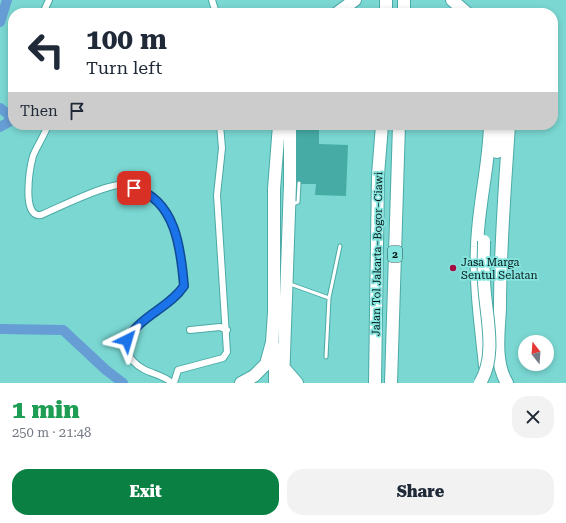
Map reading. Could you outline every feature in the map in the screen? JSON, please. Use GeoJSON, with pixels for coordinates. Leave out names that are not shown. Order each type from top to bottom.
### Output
{"type":"FeatureCollection","features":[{"type":"Feature","properties":{"kind":"highway"},"geometry":{"type":"LineString","coordinates":[[344,8],[355,0]]}},
{"type":"Feature","properties":{"kind":"highway"},"geometry":{"type":"LineString","coordinates":[[442,0],[451,8]]}},
{"type":"Feature","properties":{"kind":"highway"},"geometry":{"type":"LineString","coordinates":[[452,0],[461,8]]}},
{"type":"Feature","properties":{"kind":"highway"},"geometry":{"type":"LineString","coordinates":[[275,383],[274,189],[279,130]]}},
{"type":"Feature","properties":{"kind":"highway"},"geometry":{"type":"LineString","coordinates":[[283,383],[290,130]]}},
{"type":"Feature","properties":{"kind":"highway"},"geometry":{"type":"LineString","coordinates":[[374,130],[378,175]]}},
{"type":"Feature","properties":{"kind":"highway","name":"Jalan Tol Jakarta–Bogor–Ciawi"},"geometry":{"type":"LineString","coordinates":[[374,383],[378,175],[382,130]]}},
{"type":"Feature","properties":{"kind":"highway","name":"Jalan Tol Jakarta–Bogor–Ciawi"},"geometry":{"type":"LineString","coordinates":[[391,383],[399,130]]}},
{"type":"Feature","properties":{"kind":"highway"},"geometry":{"type":"LineString","coordinates":[[485,383],[485,365],[479,305],[477,247],[490,153],[490,130]]}},
{"type":"Feature","properties":{"kind":"highway"},"geometry":{"type":"LineString","coordinates":[[480,383],[486,375],[489,359],[484,281],[484,241],[498,130]]}},
{"type":"Feature","properties":{"kind":"highway"},"geometry":{"type":"LineString","coordinates":[[507,383],[500,363],[500,249],[509,130]]}},
{"type":"Feature","properties":{"kind":"highway"},"geometry":{"type":"LineString","coordinates":[[241,383],[254,376],[266,364],[272,342],[274,312]]}},
{"type":"Feature","properties":{"kind":"highway"},"geometry":{"type":"LineString","coordinates":[[477,383],[485,365]]}},
{"type":"Feature","properties":{"kind":"highway"},"geometry":{"type":"LineString","coordinates":[[284,368],[297,383]]}},
{"type":"Feature","properties":{"kind":"street"},"geometry":{"type":"LineString","coordinates":[[46,130],[33,156],[28,177],[29,204],[33,213],[41,215],[119,185],[143,190],[168,212],[172,221],[182,264],[184,286],[177,296],[154,311],[130,334],[126,347],[132,360],[142,369],[155,375],[165,376],[173,383],[178,370],[223,358],[227,352],[227,330],[217,195],[222,148],[220,130]]}},
{"type":"Feature","properties":{"kind":"street"},"geometry":{"type":"LineString","coordinates":[[190,330],[220,327],[227,330]]}},
{"type":"Feature","properties":{"kind":"lane"},"geometry":{"type":"LineString","coordinates":[[289,205],[298,202],[300,183]]}},
{"type":"Feature","properties":{"kind":"lane"},"geometry":{"type":"LineString","coordinates":[[326,357],[329,298],[340,246]]}},
{"type":"Feature","properties":{"kind":"lane"},"geometry":{"type":"LineString","coordinates":[[286,282],[329,298]]}},
{"type":"Feature","properties":{"kind":"green space"},"geometry":{"type":"Polygon","coordinates":[[[290,130],[319,130],[319,144],[348,145],[346,196],[315,195],[316,184],[290,184],[290,130]]]}},
{"type":"Feature","properties":{"kind":"waterway"},"geometry":{"type":"LineString","coordinates":[[0,22],[7,0]]}},
{"type":"Feature","properties":{"kind":"waterway"},"geometry":{"type":"LineString","coordinates":[[0,108],[8,114]]}},
{"type":"Feature","properties":{"kind":"waterway"},"geometry":{"type":"LineString","coordinates":[[0,127],[8,123]]}},
{"type":"Feature","properties":{"kind":"waterway"},"geometry":{"type":"LineString","coordinates":[[0,329],[63,330],[106,370],[123,383]]}},
{"type":"Feature","properties":{"kind":"place","name":"Jasa Marga Sentul Selatan"},"geometry":{"type":"Point","coordinates":[453,268]}},
{"type":"Feature","properties":{"kind":"route"},"geometry":{"type":"LineString","coordinates":[[127,340],[130,334],[154,311],[177,296],[184,286],[182,264],[172,221],[168,212],[143,190],[134,188]]}}]}
